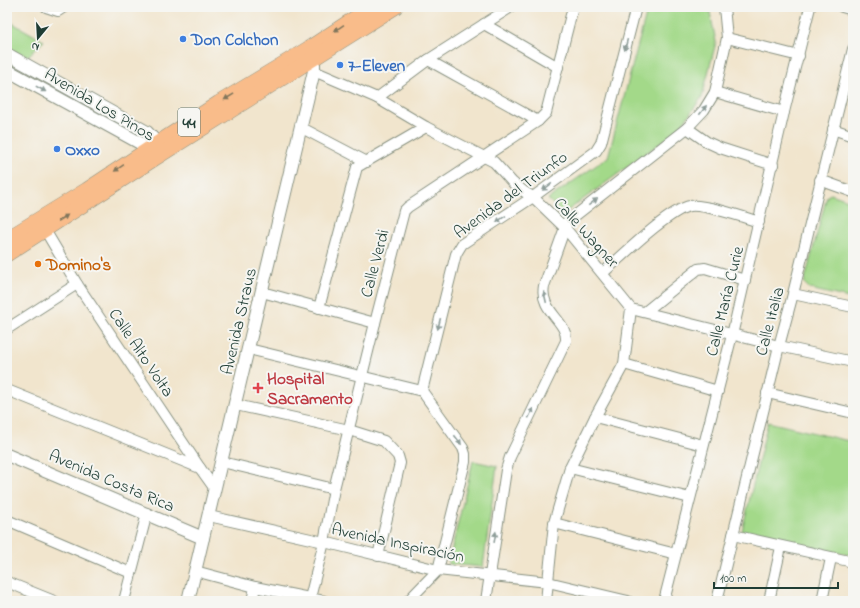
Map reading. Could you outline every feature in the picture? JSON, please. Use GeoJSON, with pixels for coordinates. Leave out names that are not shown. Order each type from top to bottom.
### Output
{"type":"FeatureCollection","features":[{"type":"Feature","properties":{"kind":"main road","name":"44"},"geometry":{"type":"LineString","coordinates":[[312,60],[372,7]]}},
{"type":"Feature","properties":{"kind":"main road","name":"44"},"geometry":{"type":"LineString","coordinates":[[7,254],[45,230],[219,103],[312,60],[395,7]]}},
{"type":"Feature","properties":{"kind":"main road","name":"44"},"geometry":{"type":"LineString","coordinates":[[7,239],[156,150]]}},
{"type":"Feature","properties":{"kind":"street"},"geometry":{"type":"LineString","coordinates":[[46,7],[58,11],[64,7]]}},
{"type":"Feature","properties":{"kind":"street"},"geometry":{"type":"LineString","coordinates":[[377,98],[428,60],[511,7]]}},
{"type":"Feature","properties":{"kind":"street","name":"Avenida del Triunfo"},"geometry":{"type":"LineString","coordinates":[[422,391],[456,254],[459,248],[462,244],[533,197],[596,152],[601,144],[636,7]]}},
{"type":"Feature","properties":{"kind":"street"},"geometry":{"type":"LineString","coordinates":[[486,601],[506,470],[510,457],[566,341],[566,334],[545,302],[543,296],[544,286],[567,222],[687,128],[704,110],[715,92],[727,38],[724,7]]}},
{"type":"Feature","properties":{"kind":"street","name":"Calle María Curie"},"geometry":{"type":"LineString","coordinates":[[664,601],[718,391],[810,7]]}},
{"type":"Feature","properties":{"kind":"street"},"geometry":{"type":"LineString","coordinates":[[842,7],[853,10]]}},
{"type":"Feature","properties":{"kind":"street","name":"Calle Verdi"},"geometry":{"type":"LineString","coordinates":[[310,598],[324,542],[334,489],[404,212],[408,207],[538,121],[546,113],[558,67],[570,8]]}},
{"type":"Feature","properties":{"kind":"street"},"geometry":{"type":"LineString","coordinates":[[484,24],[558,67]]}},
{"type":"Feature","properties":{"kind":"street"},"geometry":{"type":"LineString","coordinates":[[727,38],[799,56]]}},
{"type":"Feature","properties":{"kind":"street","name":"Calle Italia"},"geometry":{"type":"LineString","coordinates":[[717,601],[833,128],[849,80],[853,49]]}},
{"type":"Feature","properties":{"kind":"street","name":"Avenida Los Pinos"},"geometry":{"type":"LineString","coordinates":[[7,54],[147,132],[156,150]]}},
{"type":"Feature","properties":{"kind":"street","name":"Calle Wagner"},"geometry":{"type":"LineString","coordinates":[[312,60],[426,127],[494,162],[513,183],[533,197],[565,228],[631,309]]}},
{"type":"Feature","properties":{"kind":"street","name":"Avenida Straus"},"geometry":{"type":"LineString","coordinates":[[188,601],[302,128],[312,60]]}},
{"type":"Feature","properties":{"kind":"street"},"geometry":{"type":"LineString","coordinates":[[428,60],[538,121]]}},
{"type":"Feature","properties":{"kind":"street","name":"Avenida Los Pinos"},"geometry":{"type":"LineString","coordinates":[[7,70],[80,111],[156,150]]}},
{"type":"Feature","properties":{"kind":"street"},"geometry":{"type":"LineString","coordinates":[[715,92],[784,112]]}},
{"type":"Feature","properties":{"kind":"street"},"geometry":{"type":"LineString","coordinates":[[319,308],[358,167],[426,127]]}},
{"type":"Feature","properties":{"kind":"street"},"geometry":{"type":"LineString","coordinates":[[302,128],[367,162]]}},
{"type":"Feature","properties":{"kind":"street"},"geometry":{"type":"LineString","coordinates":[[687,128],[707,142],[720,148],[773,165]]}},
{"type":"Feature","properties":{"kind":"street"},"geometry":{"type":"LineString","coordinates":[[833,128],[853,136]]}},
{"type":"Feature","properties":{"kind":"street"},"geometry":{"type":"LineString","coordinates":[[820,180],[853,192]]}},
{"type":"Feature","properties":{"kind":"street"},"geometry":{"type":"LineString","coordinates":[[602,273],[665,219],[679,210],[691,206],[703,207],[759,222]]}},
{"type":"Feature","properties":{"kind":"street","name":"Calle Alto Volta"},"geometry":{"type":"LineString","coordinates":[[45,230],[77,284],[215,489]]}},
{"type":"Feature","properties":{"kind":"street"},"geometry":{"type":"LineString","coordinates":[[645,312],[698,270],[705,268],[745,280]]}},
{"type":"Feature","properties":{"kind":"street"},"geometry":{"type":"LineString","coordinates":[[7,329],[77,284]]}},
{"type":"Feature","properties":{"kind":"street"},"geometry":{"type":"LineString","coordinates":[[262,292],[375,323]]}},
{"type":"Feature","properties":{"kind":"street"},"geometry":{"type":"LineString","coordinates":[[793,294],[853,307]]}},
{"type":"Feature","properties":{"kind":"street"},"geometry":{"type":"LineString","coordinates":[[546,601],[554,523],[570,468],[595,417],[624,364],[631,309],[779,346],[853,362]]}},
{"type":"Feature","properties":{"kind":"street"},"geometry":{"type":"LineString","coordinates":[[249,350],[422,391],[464,448],[465,462],[438,570],[408,601]]}},
{"type":"Feature","properties":{"kind":"street"},"geometry":{"type":"LineString","coordinates":[[624,364],[718,391]]}},
{"type":"Feature","properties":{"kind":"street"},"geometry":{"type":"LineString","coordinates":[[7,390],[200,468]]}},
{"type":"Feature","properties":{"kind":"street"},"geometry":{"type":"LineString","coordinates":[[767,393],[853,413]]}},
{"type":"Feature","properties":{"kind":"street"},"geometry":{"type":"LineString","coordinates":[[236,405],[349,430],[384,441],[398,456],[400,463],[378,556]]}},
{"type":"Feature","properties":{"kind":"street"},"geometry":{"type":"LineString","coordinates":[[595,417],[703,445]]}},
{"type":"Feature","properties":{"kind":"street","name":"Avenida Costa Rica"},"geometry":{"type":"LineString","coordinates":[[7,455],[203,538]]}},
{"type":"Feature","properties":{"kind":"street"},"geometry":{"type":"LineString","coordinates":[[222,462],[334,489]]}},
{"type":"Feature","properties":{"kind":"street"},"geometry":{"type":"LineString","coordinates":[[570,468],[690,498]]}},
{"type":"Feature","properties":{"kind":"street"},"geometry":{"type":"LineString","coordinates":[[124,601],[147,513]]}},
{"type":"Feature","properties":{"kind":"street","name":"Avenida Inspiración"},"geometry":{"type":"LineString","coordinates":[[209,516],[438,570],[548,582],[628,601]]}},
{"type":"Feature","properties":{"kind":"street"},"geometry":{"type":"LineString","coordinates":[[7,520],[131,573]]}},
{"type":"Feature","properties":{"kind":"street"},"geometry":{"type":"LineString","coordinates":[[554,523],[676,554]]}},
{"type":"Feature","properties":{"kind":"street"},"geometry":{"type":"LineString","coordinates":[[733,535],[853,562]]}},
{"type":"Feature","properties":{"kind":"street"},"geometry":{"type":"LineString","coordinates":[[769,601],[781,547]]}},
{"type":"Feature","properties":{"kind":"street"},"geometry":{"type":"LineString","coordinates":[[822,601],[831,558]]}},
{"type":"Feature","properties":{"kind":"street"},"geometry":{"type":"LineString","coordinates":[[195,572],[255,587],[324,601]]}},
{"type":"Feature","properties":{"kind":"street"},"geometry":{"type":"LineString","coordinates":[[7,582],[54,601]]}},
{"type":"Feature","properties":{"kind":"street"},"geometry":{"type":"LineString","coordinates":[[252,601],[255,587]]}},
{"type":"Feature","properties":{"kind":"green space"},"geometry":{"type":"Polygon","coordinates":[[[648,7],[709,7],[716,42],[702,97],[678,130],[563,214],[548,199],[608,157],[648,7]]]}},
{"type":"Feature","properties":{"kind":"green space"},"geometry":{"type":"Polygon","coordinates":[[[7,20],[44,41],[26,58],[7,47],[7,20]]]}},
{"type":"Feature","properties":{"kind":"green space"},"geometry":{"type":"Polygon","coordinates":[[[831,194],[853,202],[853,299],[810,289],[804,283],[827,196],[831,194]]]}},
{"type":"Feature","properties":{"kind":"green space"},"geometry":{"type":"Polygon","coordinates":[[[768,422],[853,442],[853,556],[742,531],[768,422]]]}},
{"type":"Feature","properties":{"kind":"green space"},"geometry":{"type":"Polygon","coordinates":[[[473,461],[497,466],[483,567],[448,564],[473,461]]]}},
{"type":"Feature","properties":{"kind":"place","name":"Don Colchon"},"geometry":{"type":"Point","coordinates":[183,39]}},
{"type":"Feature","properties":{"kind":"place","name":"7-Eleven"},"geometry":{"type":"Point","coordinates":[340,65]}},
{"type":"Feature","properties":{"kind":"place","name":"Oxxo"},"geometry":{"type":"Point","coordinates":[57,149]}},
{"type":"Feature","properties":{"kind":"place","name":"Domino's"},"geometry":{"type":"Point","coordinates":[38,264]}},
{"type":"Feature","properties":{"kind":"place","name":"Hospital Sacramento"},"geometry":{"type":"Point","coordinates":[258,388]}}]}
